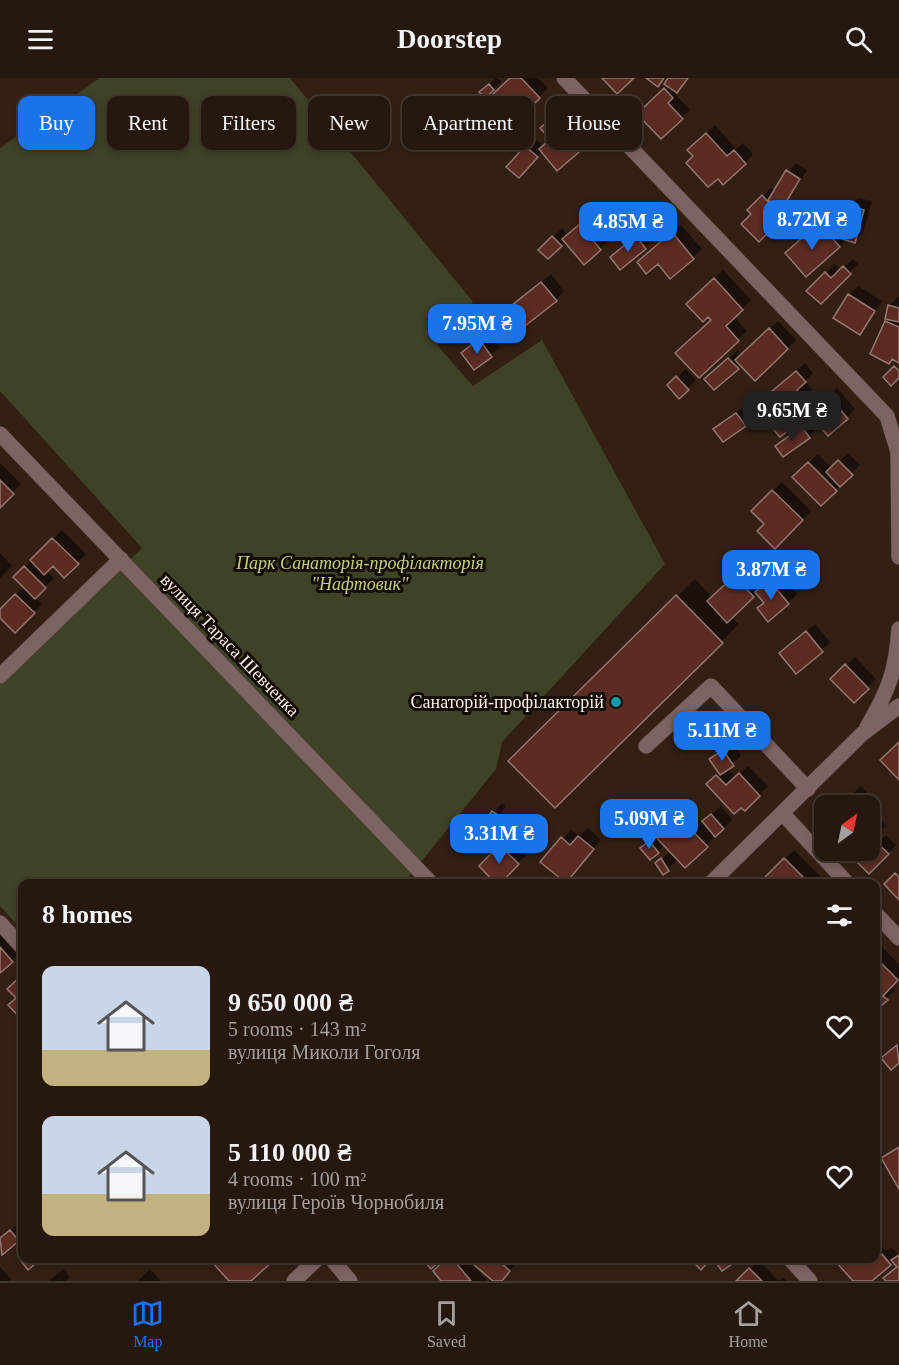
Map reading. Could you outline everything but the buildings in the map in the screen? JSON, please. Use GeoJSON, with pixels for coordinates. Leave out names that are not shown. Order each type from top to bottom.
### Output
{"type":"FeatureCollection","features":[{"type":"Feature","properties":{"kind":"street"},"geometry":{"type":"LineString","coordinates":[[564,78],[893,419],[898,452],[899,557]]}},
{"type":"Feature","properties":{"kind":"street","name":"вулиця Тараса Шевченка"},"geometry":{"type":"LineString","coordinates":[[0,434],[427,879]]}},
{"type":"Feature","properties":{"kind":"street"},"geometry":{"type":"LineString","coordinates":[[0,676],[121,559]]}},
{"type":"Feature","properties":{"kind":"street"},"geometry":{"type":"LineString","coordinates":[[862,734],[888,693],[898,652],[899,629]]}},
{"type":"Feature","properties":{"kind":"street"},"geometry":{"type":"LineString","coordinates":[[646,746],[711,686],[808,789]]}},
{"type":"Feature","properties":{"kind":"street"},"geometry":{"type":"LineString","coordinates":[[715,879],[862,734],[899,706]]}},
{"type":"Feature","properties":{"kind":"street"},"geometry":{"type":"LineString","coordinates":[[783,814],[843,879]]}},
{"type":"Feature","properties":{"kind":"street"},"geometry":{"type":"LineString","coordinates":[[880,918],[899,938]]}},
{"type":"Feature","properties":{"kind":"street"},"geometry":{"type":"LineString","coordinates":[[0,923],[18,942]]}},
{"type":"Feature","properties":{"kind":"street"},"geometry":{"type":"LineString","coordinates":[[294,1281],[313,1263]]}},
{"type":"Feature","properties":{"kind":"street"},"geometry":{"type":"LineString","coordinates":[[335,1263],[350,1281]]}},
{"type":"Feature","properties":{"kind":"street"},"geometry":{"type":"LineString","coordinates":[[794,1263],[810,1281]]}},
{"type":"Feature","properties":{"kind":"green space","name":"Парк Санаторія-профілакторія \"Нафтовик\""},"geometry":{"type":"Polygon","coordinates":[[[100,78],[290,78],[308,100],[308,150],[349,150],[473,302],[437,345],[473,386],[542,340],[665,564],[502,742],[496,769],[407,879],[18,879],[18,926],[0,906],[0,685],[142,548],[0,391],[0,148],[18,135],[18,150],[95,150],[95,96],[74,96],[100,78]]]}},
{"type":"Feature","properties":{"kind":"place","name":"Санаторій-профілакторій"},"geometry":{"type":"Point","coordinates":[616,702]}}]}
